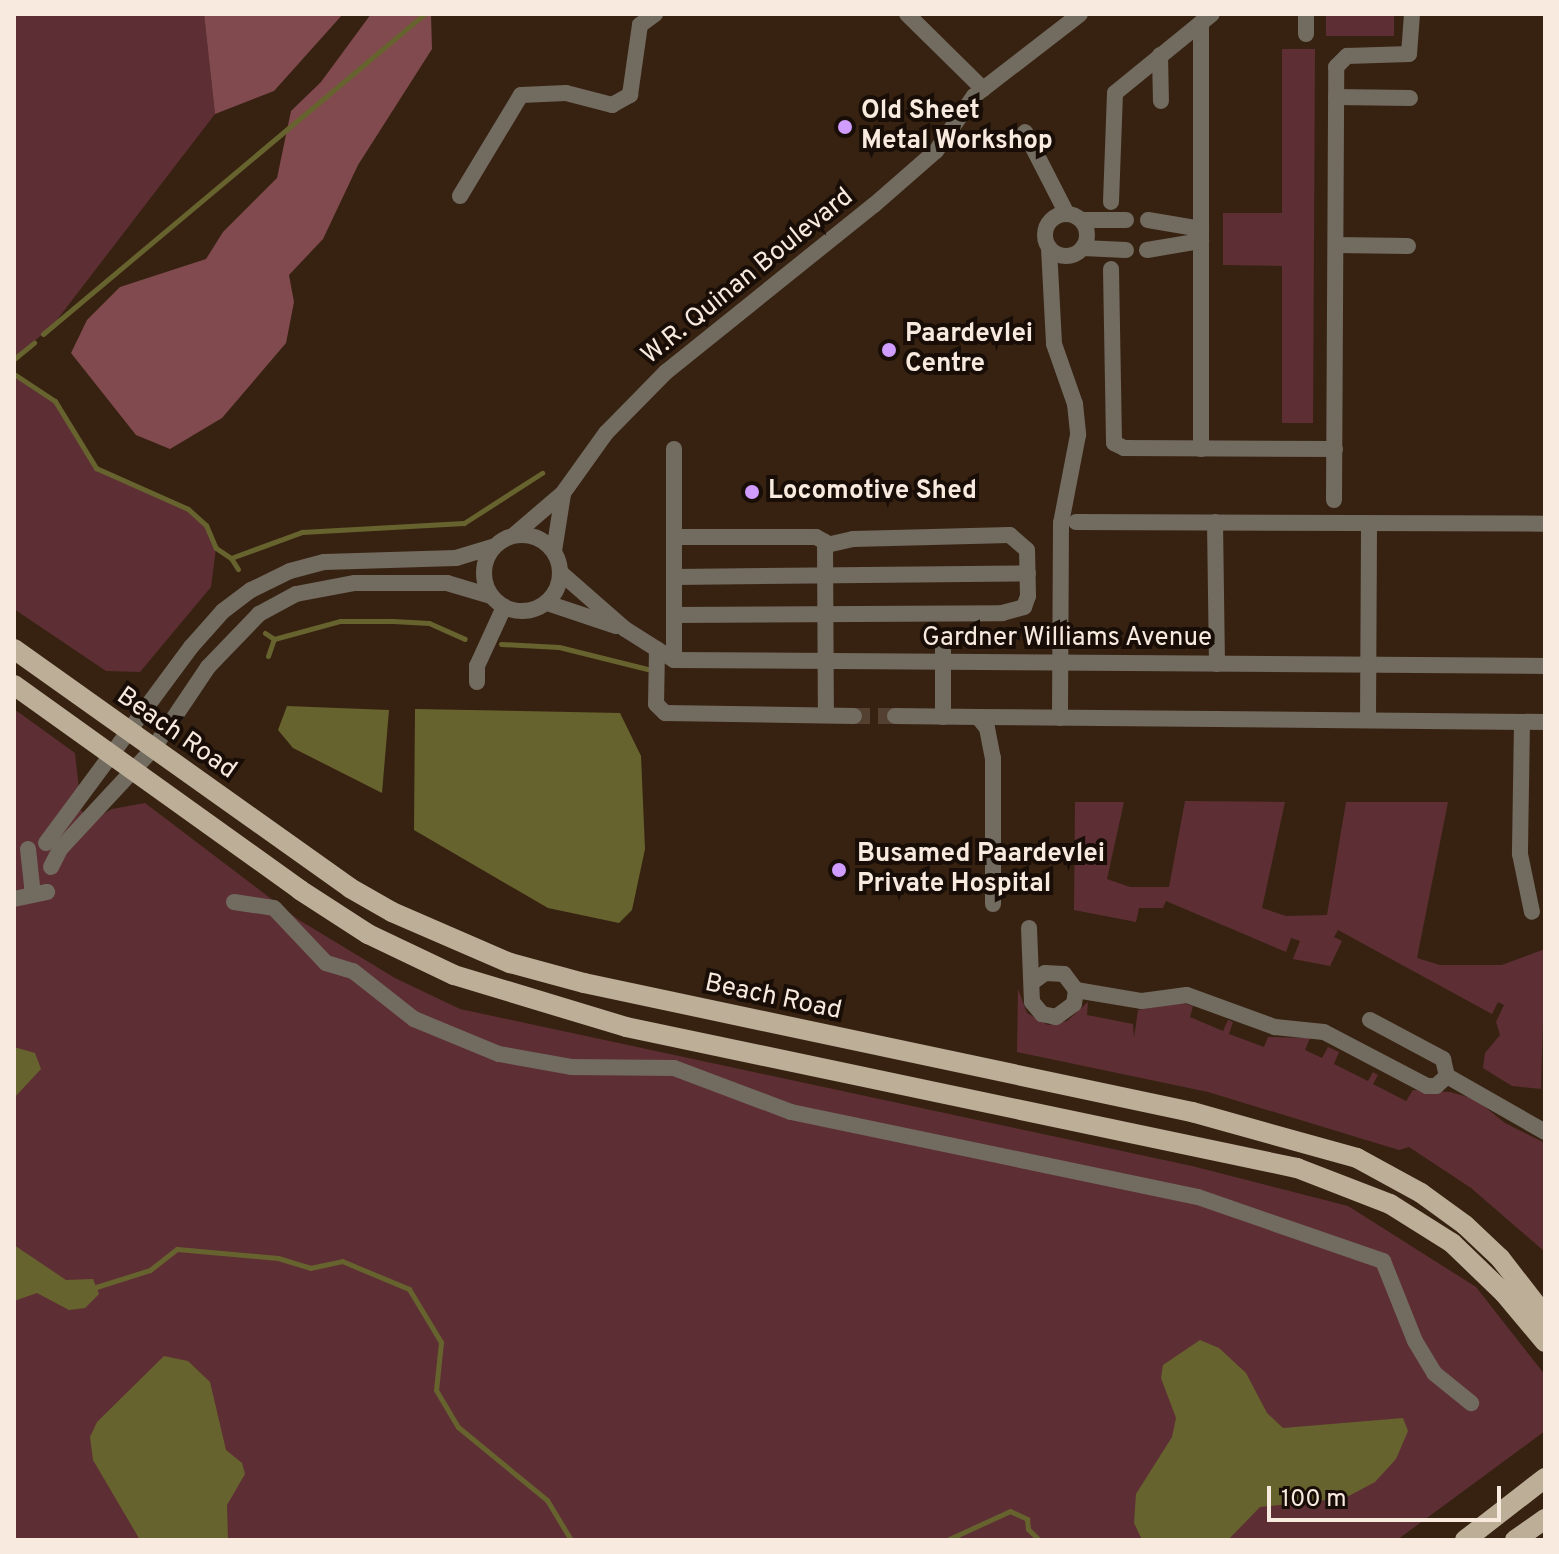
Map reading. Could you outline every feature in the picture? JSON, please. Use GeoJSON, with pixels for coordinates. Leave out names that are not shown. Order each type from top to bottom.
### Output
{"type":"FeatureCollection","features":[{"type":"Feature","properties":{"kind":"main road","name":"Beach Road"},"geometry":{"type":"LineString","coordinates":[[14,649],[350,888],[392,912],[510,963],[714,1013],[1192,1112],[1357,1158],[1421,1193],[1465,1225],[1500,1258],[1545,1316]]}},
{"type":"Feature","properties":{"kind":"main road","name":"Beach Road"},"geometry":{"type":"LineString","coordinates":[[14,685],[368,934],[454,975],[519,998],[626,1027],[1240,1154],[1353,1187],[1452,1243],[1504,1293],[1545,1342]]}},
{"type":"Feature","properties":{"kind":"main road"},"geometry":{"type":"LineString","coordinates":[[1465,1540],[1545,1478]]}},
{"type":"Feature","properties":{"kind":"main road"},"geometry":{"type":"LineString","coordinates":[[1515,1540],[1545,1519]]}},
{"type":"Feature","properties":{"kind":"street"},"geometry":{"type":"LineString","coordinates":[[460,196],[521,95],[566,93],[612,105],[630,95],[640,25],[655,14]]}},
{"type":"Feature","properties":{"kind":"street"},"geometry":{"type":"LineString","coordinates":[[907,14],[983,89]]}},
{"type":"Feature","properties":{"kind":"street","name":"W.R. Quinan Boulevard"},"geometry":{"type":"LineString","coordinates":[[46,843],[191,647],[223,611],[251,590],[290,571],[324,562],[456,558],[493,547],[514,535],[563,493],[642,395],[936,151],[983,89],[1080,14]]}},
{"type":"Feature","properties":{"kind":"street"},"geometry":{"type":"LineString","coordinates":[[1306,14],[1306,34]]}},
{"type":"Feature","properties":{"kind":"street"},"geometry":{"type":"LineString","coordinates":[[1334,500],[1336,67],[1343,57],[1409,54],[1412,14]]}},
{"type":"Feature","properties":{"kind":"street"},"geometry":{"type":"LineString","coordinates":[[1111,202],[1113,100],[1120,86],[1206,18]]}},
{"type":"Feature","properties":{"kind":"street"},"geometry":{"type":"LineString","coordinates":[[1201,449],[1201,235],[1206,18]]}},
{"type":"Feature","properties":{"kind":"street"},"geometry":{"type":"LineString","coordinates":[[1160,55],[1161,101]]}},
{"type":"Feature","properties":{"kind":"street"},"geometry":{"type":"LineString","coordinates":[[1336,97],[1410,98]]}},
{"type":"Feature","properties":{"kind":"street"},"geometry":{"type":"LineString","coordinates":[[1025,132],[1075,217],[1087,231],[1083,248]]}},
{"type":"Feature","properties":{"kind":"street"},"geometry":{"type":"LineString","coordinates":[[1047,170],[1049,222],[1045,235],[1054,297],[1056,352],[1075,404],[1078,435],[1061,523],[1060,718]]}},
{"type":"Feature","properties":{"kind":"street"},"geometry":{"type":"LineString","coordinates":[[1049,222],[1075,217],[1126,220]]}},
{"type":"Feature","properties":{"kind":"street"},"geometry":{"type":"LineString","coordinates":[[1148,220],[1201,235]]}},
{"type":"Feature","properties":{"kind":"street"},"geometry":{"type":"LineString","coordinates":[[1147,250],[1201,235]]}},
{"type":"Feature","properties":{"kind":"street"},"geometry":{"type":"LineString","coordinates":[[1336,245],[1408,246]]}},
{"type":"Feature","properties":{"kind":"street"},"geometry":{"type":"LineString","coordinates":[[1049,248],[1068,256]]}},
{"type":"Feature","properties":{"kind":"street"},"geometry":{"type":"LineString","coordinates":[[1054,297],[1068,256],[1083,248],[1126,250]]}},
{"type":"Feature","properties":{"kind":"street"},"geometry":{"type":"LineString","coordinates":[[1111,269],[1114,443],[1201,449],[1335,449]]}},
{"type":"Feature","properties":{"kind":"street"},"geometry":{"type":"LineString","coordinates":[[674,449],[674,660]]}},
{"type":"Feature","properties":{"kind":"street"},"geometry":{"type":"LineString","coordinates":[[563,493],[554,551],[561,573],[625,629],[674,660]]}},
{"type":"Feature","properties":{"kind":"street"},"geometry":{"type":"LineString","coordinates":[[1076,522],[1545,524]]}},
{"type":"Feature","properties":{"kind":"street"},"geometry":{"type":"LineString","coordinates":[[1215,522],[1217,664]]}},
{"type":"Feature","properties":{"kind":"street"},"geometry":{"type":"LineString","coordinates":[[1368,720],[1369,524]]}},
{"type":"Feature","properties":{"kind":"street"},"geometry":{"type":"LineString","coordinates":[[514,535],[537,537],[554,551]]}},
{"type":"Feature","properties":{"kind":"street"},"geometry":{"type":"LineString","coordinates":[[674,537],[816,537],[827,545],[853,539],[1010,535],[1027,550],[1028,573],[1028,596],[1024,607],[1015,611],[827,617],[674,615]]}},
{"type":"Feature","properties":{"kind":"street"},"geometry":{"type":"LineString","coordinates":[[826,715],[827,545]]}},
{"type":"Feature","properties":{"kind":"street"},"geometry":{"type":"LineString","coordinates":[[477,682],[477,666],[498,601],[484,571],[493,547]]}},
{"type":"Feature","properties":{"kind":"street"},"geometry":{"type":"LineString","coordinates":[[547,603],[561,573]]}},
{"type":"Feature","properties":{"kind":"street"},"geometry":{"type":"LineString","coordinates":[[674,577],[827,579],[1028,573]]}},
{"type":"Feature","properties":{"kind":"street"},"geometry":{"type":"LineString","coordinates":[[51,867],[60,849],[153,749],[233,635],[296,594],[355,583],[447,583],[524,611],[547,603],[625,629]]}},
{"type":"Feature","properties":{"kind":"street"},"geometry":{"type":"LineString","coordinates":[[943,638],[943,717]]}},
{"type":"Feature","properties":{"kind":"street"},"geometry":{"type":"LineString","coordinates":[[657,649],[655,701],[661,712],[854,716]]}},
{"type":"Feature","properties":{"kind":"street"},"geometry":{"type":"LineString","coordinates":[[1518,667],[1545,651]]}},
{"type":"Feature","properties":{"kind":"street","name":"Gardner Williams Avenue"},"geometry":{"type":"LineString","coordinates":[[674,660],[1545,666]]}},
{"type":"Feature","properties":{"kind":"street"},"geometry":{"type":"LineString","coordinates":[[895,716],[1545,722]]}},
{"type":"Feature","properties":{"kind":"street"},"geometry":{"type":"LineString","coordinates":[[978,717],[992,743],[993,904]]}},
{"type":"Feature","properties":{"kind":"street"},"geometry":{"type":"LineString","coordinates":[[1522,722],[1520,854],[1532,912]]}},
{"type":"Feature","properties":{"kind":"street"},"geometry":{"type":"LineString","coordinates":[[14,899],[40,894],[28,849]]}},
{"type":"Feature","properties":{"kind":"street"},"geometry":{"type":"LineString","coordinates":[[234,902],[274,908],[326,963],[366,980],[414,1019],[499,1054],[571,1067],[674,1068],[791,1112],[1198,1197],[1383,1261],[1415,1341],[1434,1373],[1471,1403]]}},
{"type":"Feature","properties":{"kind":"street"},"geometry":{"type":"LineString","coordinates":[[1029,928],[1026,964],[1034,981],[1032,1002],[1049,1016],[1070,1010],[1076,990]]}},
{"type":"Feature","properties":{"kind":"street"},"geometry":{"type":"LineString","coordinates":[[1034,981],[1058,971],[1076,990],[1142,1001],[1187,995],[1275,1027],[1324,1032],[1427,1086],[1436,1086],[1447,1076]]}},
{"type":"Feature","properties":{"kind":"street"},"geometry":{"type":"LineString","coordinates":[[1370,1020],[1443,1059],[1447,1076],[1545,1132]]}},
{"type":"Feature","properties":{"kind":"shaded area"},"geometry":{"type":"Polygon","coordinates":[[[14,14],[204,14],[215,114],[53,325],[14,359],[14,14]]]}},
{"type":"Feature","properties":{"kind":"shaded area"},"geometry":{"type":"Polygon","coordinates":[[[204,14],[343,14],[274,91],[215,114],[204,14]]]}},
{"type":"Feature","properties":{"kind":"shaded area"},"geometry":{"type":"Polygon","coordinates":[[[371,14],[431,14],[432,49],[358,165],[323,239],[289,275],[294,302],[286,343],[222,418],[170,449],[136,435],[71,353],[87,320],[120,287],[206,259],[223,232],[277,178],[291,111],[321,82],[371,14]]]}},
{"type":"Feature","properties":{"kind":"shaded area"},"geometry":{"type":"Polygon","coordinates":[[[1326,14],[1394,14],[1394,36],[1326,36],[1326,14]]]}},
{"type":"Feature","properties":{"kind":"shaded area"},"geometry":{"type":"Polygon","coordinates":[[[1282,49],[1315,49],[1313,423],[1282,423],[1282,266],[1223,265],[1223,213],[1282,213],[1282,49]]]}},
{"type":"Feature","properties":{"kind":"shaded area"},"geometry":{"type":"Polygon","coordinates":[[[14,374],[55,401],[96,468],[188,509],[207,525],[216,548],[211,587],[140,672],[106,671],[14,609],[14,374]]]}},
{"type":"Feature","properties":{"kind":"shaded area"},"geometry":{"type":"Polygon","coordinates":[[[287,706],[389,710],[382,793],[293,748],[278,730],[287,706]]]}},
{"type":"Feature","properties":{"kind":"shaded area"},"geometry":{"type":"Polygon","coordinates":[[[14,709],[75,753],[79,789],[69,801],[93,820],[112,809],[145,803],[299,920],[395,978],[460,1009],[1192,1166],[1348,1206],[1476,1287],[1545,1375],[1545,1431],[1397,1540],[14,1540],[14,709]]]}},
{"type":"Feature","properties":{"kind":"shaded area"},"geometry":{"type":"Polygon","coordinates":[[[415,709],[620,713],[641,756],[645,849],[632,910],[619,923],[548,908],[414,830],[415,709]]]}},
{"type":"Feature","properties":{"kind":"shaded area"},"geometry":{"type":"Polygon","coordinates":[[[1185,801],[1285,802],[1262,908],[1286,916],[1327,915],[1346,802],[1448,802],[1417,958],[1440,965],[1502,965],[1545,949],[1541,1089],[1512,1086],[1483,1068],[1485,1053],[1500,1035],[1496,1022],[1504,1005],[1498,1002],[1492,1014],[1338,930],[1334,937],[1342,941],[1330,966],[1293,959],[1300,941],[1291,938],[1286,952],[1166,901],[1163,908],[1139,908],[1136,922],[1074,910],[1075,802],[1124,802],[1107,879],[1130,887],[1169,887],[1185,801]]]}},
{"type":"Feature","properties":{"kind":"shaded area"},"geometry":{"type":"Polygon","coordinates":[[[1018,989],[1027,1013],[1048,1025],[1067,1021],[1088,1002],[1087,1015],[1133,1024],[1134,1038],[1138,1010],[1180,1002],[1193,1006],[1190,1017],[1223,1031],[1228,1020],[1233,1022],[1229,1034],[1264,1047],[1268,1037],[1310,1038],[1305,1050],[1322,1058],[1328,1047],[1339,1052],[1334,1064],[1368,1081],[1373,1072],[1378,1075],[1373,1084],[1406,1101],[1413,1090],[1450,1092],[1475,1099],[1505,1123],[1545,1143],[1545,1252],[1471,1188],[1409,1147],[1399,1150],[1208,1092],[1017,1052],[1018,989]]]}},
{"type":"Feature","properties":{"kind":"shaded area"},"geometry":{"type":"Polygon","coordinates":[[[14,1047],[35,1053],[41,1069],[14,1098],[14,1047]]]}},
{"type":"Feature","properties":{"kind":"shaded area"},"geometry":{"type":"Polygon","coordinates":[[[14,1245],[66,1280],[93,1279],[99,1294],[85,1308],[69,1310],[37,1293],[14,1301],[14,1245]]]}},
{"type":"Feature","properties":{"kind":"shaded area"},"geometry":{"type":"Polygon","coordinates":[[[1200,1340],[1219,1348],[1246,1373],[1267,1413],[1283,1428],[1403,1418],[1408,1431],[1396,1459],[1375,1482],[1345,1498],[1260,1507],[1228,1540],[1142,1540],[1134,1523],[1136,1494],[1172,1437],[1176,1418],[1161,1378],[1163,1365],[1200,1340]]]}},
{"type":"Feature","properties":{"kind":"shaded area"},"geometry":{"type":"Polygon","coordinates":[[[164,1356],[188,1361],[210,1382],[226,1450],[242,1463],[245,1474],[227,1505],[228,1540],[140,1540],[93,1460],[90,1437],[97,1422],[164,1356]]]}},
{"type":"Feature","properties":{"kind":"waterway"},"geometry":{"type":"LineString","coordinates":[[43,334],[424,14]]}},
{"type":"Feature","properties":{"kind":"waterway"},"geometry":{"type":"LineString","coordinates":[[14,359],[34,343]]}},
{"type":"Feature","properties":{"kind":"waterway"},"geometry":{"type":"LineString","coordinates":[[14,374],[55,401],[96,468],[188,509],[206,525],[216,548],[231,558],[302,532],[464,523],[542,473]]}},
{"type":"Feature","properties":{"kind":"waterway"},"geometry":{"type":"LineString","coordinates":[[231,558],[238,569]]}},
{"type":"Feature","properties":{"kind":"waterway"},"geometry":{"type":"LineString","coordinates":[[265,633],[274,639],[340,621],[393,621],[429,623],[465,639]]}},
{"type":"Feature","properties":{"kind":"waterway"},"geometry":{"type":"LineString","coordinates":[[268,656],[274,639]]}},
{"type":"Feature","properties":{"kind":"waterway"},"geometry":{"type":"LineString","coordinates":[[501,644],[559,647],[647,669]]}},
{"type":"Feature","properties":{"kind":"waterway"},"geometry":{"type":"LineString","coordinates":[[93,1288],[150,1270],[177,1249],[278,1258],[310,1268],[342,1261],[409,1289],[441,1342],[436,1390],[458,1427],[547,1500],[571,1540]]}},
{"type":"Feature","properties":{"kind":"waterway"},"geometry":{"type":"LineString","coordinates":[[947,1540],[1010,1511],[1027,1519],[1028,1529],[1039,1540]]}},
{"type":"Feature","properties":{"kind":"tunnel"},"geometry":{"type":"LineString","coordinates":[[854,716],[895,716]]}},
{"type":"Feature","properties":{"kind":"place","name":"Old Sheet Metal Workshop"},"geometry":{"type":"Point","coordinates":[845,127]}},
{"type":"Feature","properties":{"kind":"place","name":"Paardevlei Centre"},"geometry":{"type":"Point","coordinates":[889,350]}},
{"type":"Feature","properties":{"kind":"place","name":"Locomotive Shed"},"geometry":{"type":"Point","coordinates":[752,492]}},
{"type":"Feature","properties":{"kind":"place","name":"Busamed Paardevlei Private Hospital"},"geometry":{"type":"Point","coordinates":[839,870]}}]}
